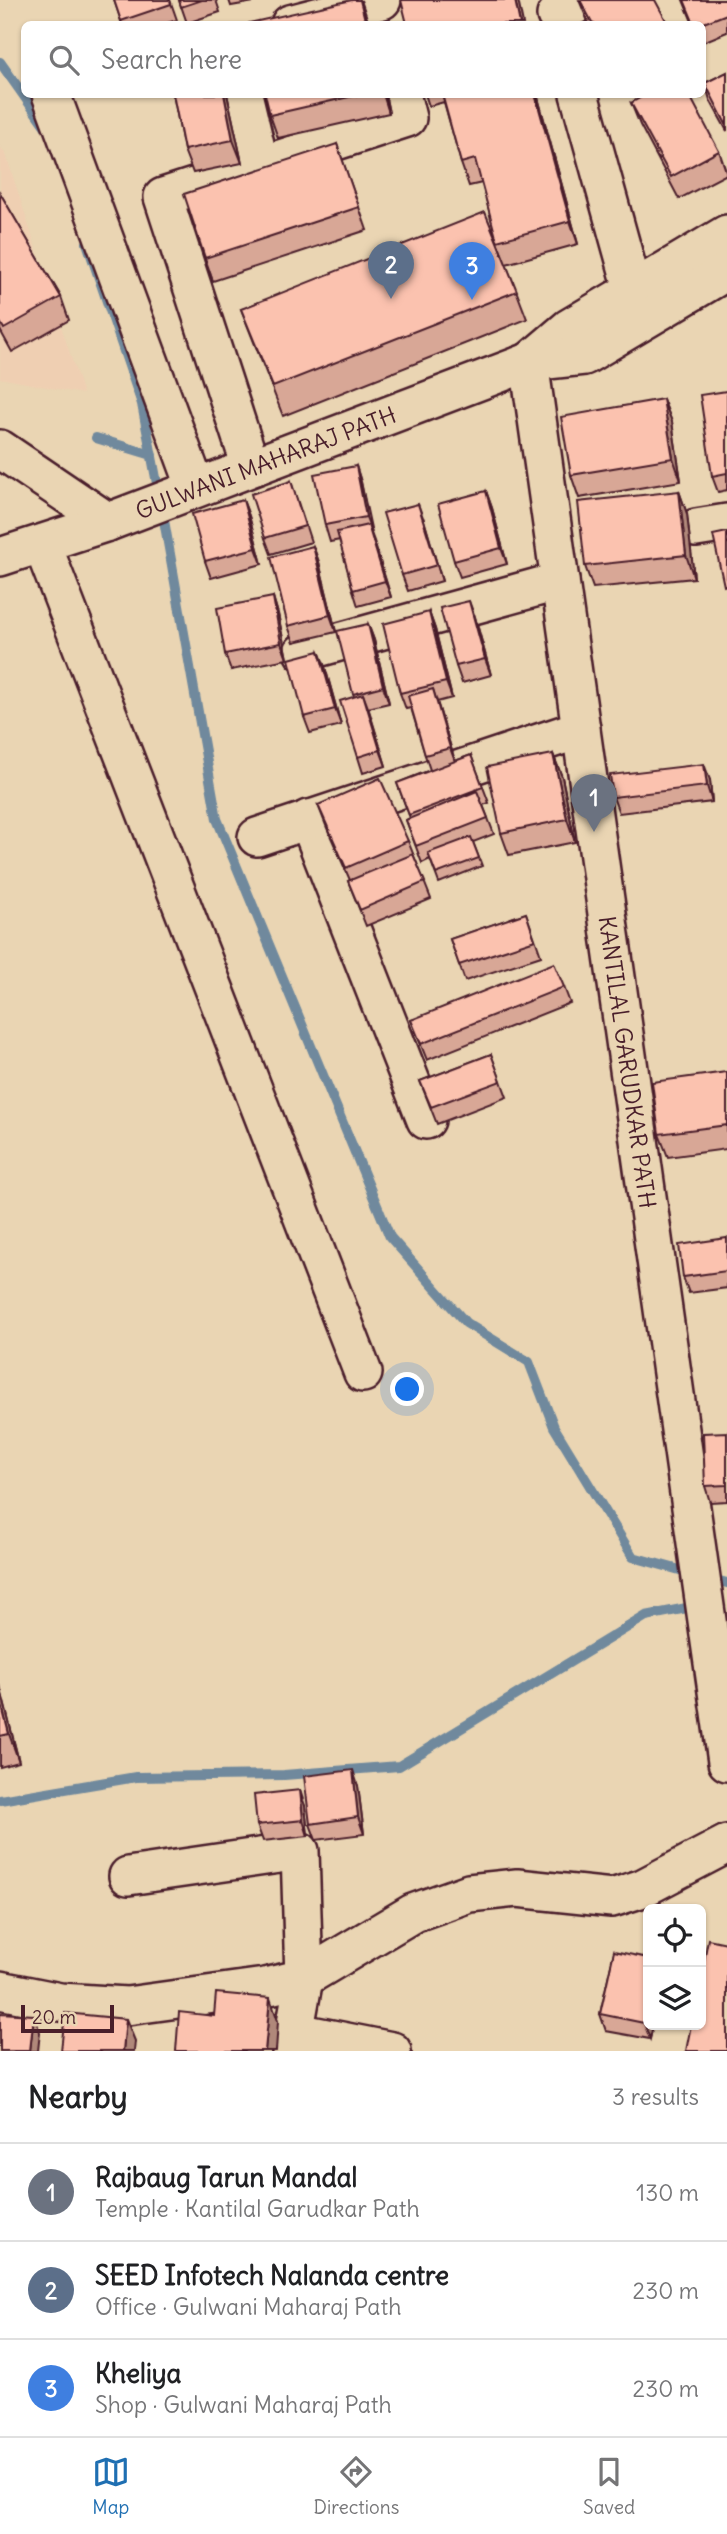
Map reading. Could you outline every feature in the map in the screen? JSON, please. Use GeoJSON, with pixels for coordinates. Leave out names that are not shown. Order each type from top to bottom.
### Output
{"type":"FeatureCollection","features":[{"type":"Feature","properties":{"kind":"street"},"geometry":{"type":"LineString","coordinates":[[301,21],[380,0],[384,21]]}},
{"type":"Feature","properties":{"kind":"street"},"geometry":{"type":"LineString","coordinates":[[52,98],[197,488]]}},
{"type":"Feature","properties":{"kind":"street"},"geometry":{"type":"LineString","coordinates":[[244,98],[260,166]]}},
{"type":"Feature","properties":{"kind":"street"},"geometry":{"type":"LineString","coordinates":[[251,467],[163,197],[407,118],[402,98]]}},
{"type":"Feature","properties":{"kind":"street"},"geometry":{"type":"LineString","coordinates":[[580,98],[633,289]]}},
{"type":"Feature","properties":{"kind":"street","name":"GULWANI MAHARAJ PATH"},"geometry":{"type":"LineString","coordinates":[[529,362],[569,328],[727,234]]}},
{"type":"Feature","properties":{"kind":"street","name":"GULWANI MAHARAJ PATH"},"geometry":{"type":"LineString","coordinates":[[0,557],[108,522],[529,362],[584,356],[727,271]]}},
{"type":"Feature","properties":{"kind":"street","name":"KANTILAL GARUDKAR PATH"},"geometry":{"type":"LineString","coordinates":[[529,362],[727,1762]]}},
{"type":"Feature","properties":{"kind":"street"},"geometry":{"type":"LineString","coordinates":[[0,449],[108,522]]}},
{"type":"Feature","properties":{"kind":"street"},"geometry":{"type":"LineString","coordinates":[[42,544],[363,1373]]}},
{"type":"Feature","properties":{"kind":"street"},"geometry":{"type":"LineString","coordinates":[[303,652],[560,581]]}},
{"type":"Feature","properties":{"kind":"street"},"geometry":{"type":"LineString","coordinates":[[257,837],[581,729]]}},
{"type":"Feature","properties":{"kind":"street"},"geometry":{"type":"LineString","coordinates":[[308,819],[426,1120]]}},
{"type":"Feature","properties":{"kind":"street"},"geometry":{"type":"LineString","coordinates":[[0,1990],[60,2002],[127,2006],[265,1987],[304,1978],[414,1913],[469,1893],[517,1888],[612,1898],[643,1888],[727,1844]]}},
{"type":"Feature","properties":{"kind":"street"},"geometry":{"type":"LineString","coordinates":[[128,1876],[300,1850],[304,1978],[293,2042],[392,2051]]}},
{"type":"Feature","properties":{"kind":"shaded area"},"geometry":{"type":"Polygon","coordinates":[[[0,146],[6,155],[83,394],[0,378],[0,146]]]}},
{"type":"Feature","properties":{"kind":"building"},"geometry":{"type":"Polygon","coordinates":[[[114,0],[170,0],[171,4],[121,21],[114,0]]]}},
{"type":"Feature","properties":{"kind":"building"},"geometry":{"type":"Polygon","coordinates":[[[179,0],[202,0],[181,7],[179,0]]]}},
{"type":"Feature","properties":{"kind":"building"},"geometry":{"type":"Polygon","coordinates":[[[360,0],[365,21],[258,21],[360,0]]]}},
{"type":"Feature","properties":{"kind":"building"},"geometry":{"type":"Polygon","coordinates":[[[401,0],[515,0],[519,21],[406,21],[401,0]]]}},
{"type":"Feature","properties":{"kind":"building"},"geometry":{"type":"Polygon","coordinates":[[[580,0],[655,0],[666,21],[591,21],[580,0]]]}},
{"type":"Feature","properties":{"kind":"building"},"geometry":{"type":"Polygon","coordinates":[[[684,0],[727,0],[727,14],[706,22],[693,21],[684,0]]]}},
{"type":"Feature","properties":{"kind":"building"},"geometry":{"type":"Polygon","coordinates":[[[727,72],[727,126],[706,85],[727,72]]]}},
{"type":"Feature","properties":{"kind":"building"},"geometry":{"type":"Polygon","coordinates":[[[174,98],[225,98],[233,140],[184,150],[174,98]]]}},
{"type":"Feature","properties":{"kind":"building"},"geometry":{"type":"Polygon","coordinates":[[[266,98],[344,98],[270,115],[266,98]]]}},
{"type":"Feature","properties":{"kind":"building"},"geometry":{"type":"Polygon","coordinates":[[[443,98],[536,98],[570,221],[497,241],[475,159],[461,163],[443,98]]]}},
{"type":"Feature","properties":{"kind":"building"},"geometry":{"type":"Polygon","coordinates":[[[640,98],[691,98],[719,151],[671,177],[631,103],[640,98]]]}},
{"type":"Feature","properties":{"kind":"building"},"geometry":{"type":"Polygon","coordinates":[[[337,144],[359,207],[205,258],[184,194],[337,144]]]}},
{"type":"Feature","properties":{"kind":"building"},"geometry":{"type":"Polygon","coordinates":[[[0,193],[61,297],[4,329],[0,322],[0,193]]]}},
{"type":"Feature","properties":{"kind":"building"},"geometry":{"type":"Polygon","coordinates":[[[485,212],[517,291],[273,387],[241,309],[485,212]]]}},
{"type":"Feature","properties":{"kind":"building"},"geometry":{"type":"Polygon","coordinates":[[[727,391],[727,473],[712,476],[700,395],[727,391]]]}},
{"type":"Feature","properties":{"kind":"building"},"geometry":{"type":"Polygon","coordinates":[[[663,399],[673,458],[571,475],[561,417],[663,399]]]}},
{"type":"Feature","properties":{"kind":"building"},"geometry":{"type":"Polygon","coordinates":[[[356,466],[366,517],[325,525],[314,474],[356,466]]]}},
{"type":"Feature","properties":{"kind":"building"},"geometry":{"type":"Polygon","coordinates":[[[291,481],[305,526],[265,538],[251,494],[291,481]]]}},
{"type":"Feature","properties":{"kind":"building"},"geometry":{"type":"Polygon","coordinates":[[[486,491],[501,548],[454,561],[438,504],[486,491]]]}},
{"type":"Feature","properties":{"kind":"building"},"geometry":{"type":"Polygon","coordinates":[[[679,491],[686,555],[585,566],[578,502],[679,491]]]}},
{"type":"Feature","properties":{"kind":"building"},"geometry":{"type":"Polygon","coordinates":[[[243,500],[256,548],[205,561],[192,514],[243,500]]]}},
{"type":"Feature","properties":{"kind":"building"},"geometry":{"type":"Polygon","coordinates":[[[418,504],[437,565],[402,575],[383,513],[418,504]]]}},
{"type":"Feature","properties":{"kind":"building"},"geometry":{"type":"Polygon","coordinates":[[[368,525],[385,581],[353,590],[337,532],[368,525]]]}},
{"type":"Feature","properties":{"kind":"building"},"geometry":{"type":"Polygon","coordinates":[[[727,532],[727,585],[724,586],[713,535],[727,532]]]}},
{"type":"Feature","properties":{"kind":"building"},"geometry":{"type":"Polygon","coordinates":[[[313,546],[330,615],[288,626],[271,557],[313,546]]]}},
{"type":"Feature","properties":{"kind":"building"},"geometry":{"type":"Polygon","coordinates":[[[273,597],[281,643],[225,654],[217,608],[273,597]]]}},
{"type":"Feature","properties":{"kind":"building"},"geometry":{"type":"Polygon","coordinates":[[[469,601],[485,659],[456,666],[440,608],[469,601]]]}},
{"type":"Feature","properties":{"kind":"building"},"geometry":{"type":"Polygon","coordinates":[[[429,612],[446,682],[400,693],[383,624],[429,612]]]}},
{"type":"Feature","properties":{"kind":"building"},"geometry":{"type":"Polygon","coordinates":[[[368,624],[383,686],[353,694],[337,631],[368,624]]]}},
{"type":"Feature","properties":{"kind":"building"},"geometry":{"type":"Polygon","coordinates":[[[319,651],[335,709],[304,717],[289,659],[319,651]]]}},
{"type":"Feature","properties":{"kind":"building"},"geometry":{"type":"Polygon","coordinates":[[[433,689],[450,748],[425,755],[408,696],[433,689]]]}},
{"type":"Feature","properties":{"kind":"building"},"geometry":{"type":"Polygon","coordinates":[[[363,694],[380,750],[358,757],[340,701],[363,694]]]}},
{"type":"Feature","properties":{"kind":"building"},"geometry":{"type":"Polygon","coordinates":[[[553,754],[567,819],[501,833],[487,767],[553,754]]]}},
{"type":"Feature","properties":{"kind":"building"},"geometry":{"type":"Polygon","coordinates":[[[471,755],[483,787],[409,815],[397,783],[471,755]]]}},
{"type":"Feature","properties":{"kind":"building"},"geometry":{"type":"Polygon","coordinates":[[[704,764],[707,786],[613,797],[610,775],[704,764]]]}},
{"type":"Feature","properties":{"kind":"building"},"geometry":{"type":"Polygon","coordinates":[[[380,778],[408,841],[346,868],[318,805],[380,778]]]}},
{"type":"Feature","properties":{"kind":"building"},"geometry":{"type":"Polygon","coordinates":[[[477,791],[488,818],[416,846],[406,820],[477,791]]]}},
{"type":"Feature","properties":{"kind":"building"},"geometry":{"type":"Polygon","coordinates":[[[471,837],[479,858],[436,874],[428,853],[471,837]]]}},
{"type":"Feature","properties":{"kind":"building"},"geometry":{"type":"Polygon","coordinates":[[[413,854],[425,882],[360,910],[348,881],[413,854]]]}},
{"type":"Feature","properties":{"kind":"building"},"geometry":{"type":"Polygon","coordinates":[[[526,913],[535,940],[459,965],[450,939],[526,913]]]}},
{"type":"Feature","properties":{"kind":"building"},"geometry":{"type":"Polygon","coordinates":[[[554,963],[564,987],[421,1044],[411,1020],[554,963]]]}},
{"type":"Feature","properties":{"kind":"building"},"geometry":{"type":"Polygon","coordinates":[[[491,1054],[501,1081],[431,1107],[420,1081],[491,1054]]]}},
{"type":"Feature","properties":{"kind":"building"},"geometry":{"type":"Polygon","coordinates":[[[727,1072],[727,1125],[659,1134],[652,1082],[727,1072]]]}},
{"type":"Feature","properties":{"kind":"building"},"geometry":{"type":"Polygon","coordinates":[[[727,1238],[727,1271],[683,1277],[679,1245],[727,1238]]]}},
{"type":"Feature","properties":{"kind":"building"},"geometry":{"type":"Polygon","coordinates":[[[727,1432],[727,1485],[705,1486],[703,1433],[727,1432]]]}},
{"type":"Feature","properties":{"kind":"building"},"geometry":{"type":"Polygon","coordinates":[[[0,1699],[9,1734],[0,1736],[0,1699]]]}},
{"type":"Feature","properties":{"kind":"building"},"geometry":{"type":"Polygon","coordinates":[[[353,1770],[358,1817],[310,1824],[304,1776],[353,1770]]]}},
{"type":"Feature","properties":{"kind":"building"},"geometry":{"type":"Polygon","coordinates":[[[300,1790],[303,1820],[257,1825],[254,1795],[300,1790]]]}},
{"type":"Feature","properties":{"kind":"building"},"geometry":{"type":"Polygon","coordinates":[[[708,1939],[727,1943],[727,2051],[686,2051],[690,2030],[706,2030],[708,1939]]]}},
{"type":"Feature","properties":{"kind":"building"},"geometry":{"type":"Polygon","coordinates":[[[614,1951],[643,1957],[643,2023],[600,2014],[614,1951]]]}},
{"type":"Feature","properties":{"kind":"building"},"geometry":{"type":"Polygon","coordinates":[[[216,1993],[270,1998],[265,2051],[176,2051],[179,2012],[214,2016],[216,1993]]]}},
{"type":"Feature","properties":{"kind":"building"},"geometry":{"type":"Polygon","coordinates":[[[0,2013],[34,2015],[30,2051],[0,2051],[0,2013]]]}},
{"type":"Feature","properties":{"kind":"building"},"geometry":{"type":"Polygon","coordinates":[[[65,2013],[126,2019],[123,2051],[61,2051],[65,2013]]]}},
{"type":"Feature","properties":{"kind":"waterway"},"geometry":{"type":"LineString","coordinates":[[0,62],[21,92]]}},
{"type":"Feature","properties":{"kind":"waterway"},"geometry":{"type":"LineString","coordinates":[[25,98],[46,127]]}},
{"type":"Feature","properties":{"kind":"waterway"},"geometry":{"type":"LineString","coordinates":[[87,243],[142,404],[159,494]]}},
{"type":"Feature","properties":{"kind":"waterway"},"geometry":{"type":"LineString","coordinates":[[96,438],[152,455]]}},
{"type":"Feature","properties":{"kind":"waterway"},"geometry":{"type":"LineString","coordinates":[[162,509],[217,819],[390,1237],[466,1323],[529,1362],[554,1427],[633,1557],[694,1574]]}},
{"type":"Feature","properties":{"kind":"waterway"},"geometry":{"type":"LineString","coordinates":[[709,1578],[727,1583]]}},
{"type":"Feature","properties":{"kind":"waterway"},"geometry":{"type":"LineString","coordinates":[[0,1800],[136,1777],[284,1775],[399,1766],[646,1616],[697,1606]]}},
{"type":"Feature","properties":{"kind":"place","name":"SEED Infotech Nalanda centre"},"geometry":{"type":"Point","coordinates":[391,299]}},
{"type":"Feature","properties":{"kind":"place","name":"Kheliya"},"geometry":{"type":"Point","coordinates":[472,300]}},
{"type":"Feature","properties":{"kind":"place","name":"Rajbaug Tarun Mandal"},"geometry":{"type":"Point","coordinates":[594,832]}}]}
